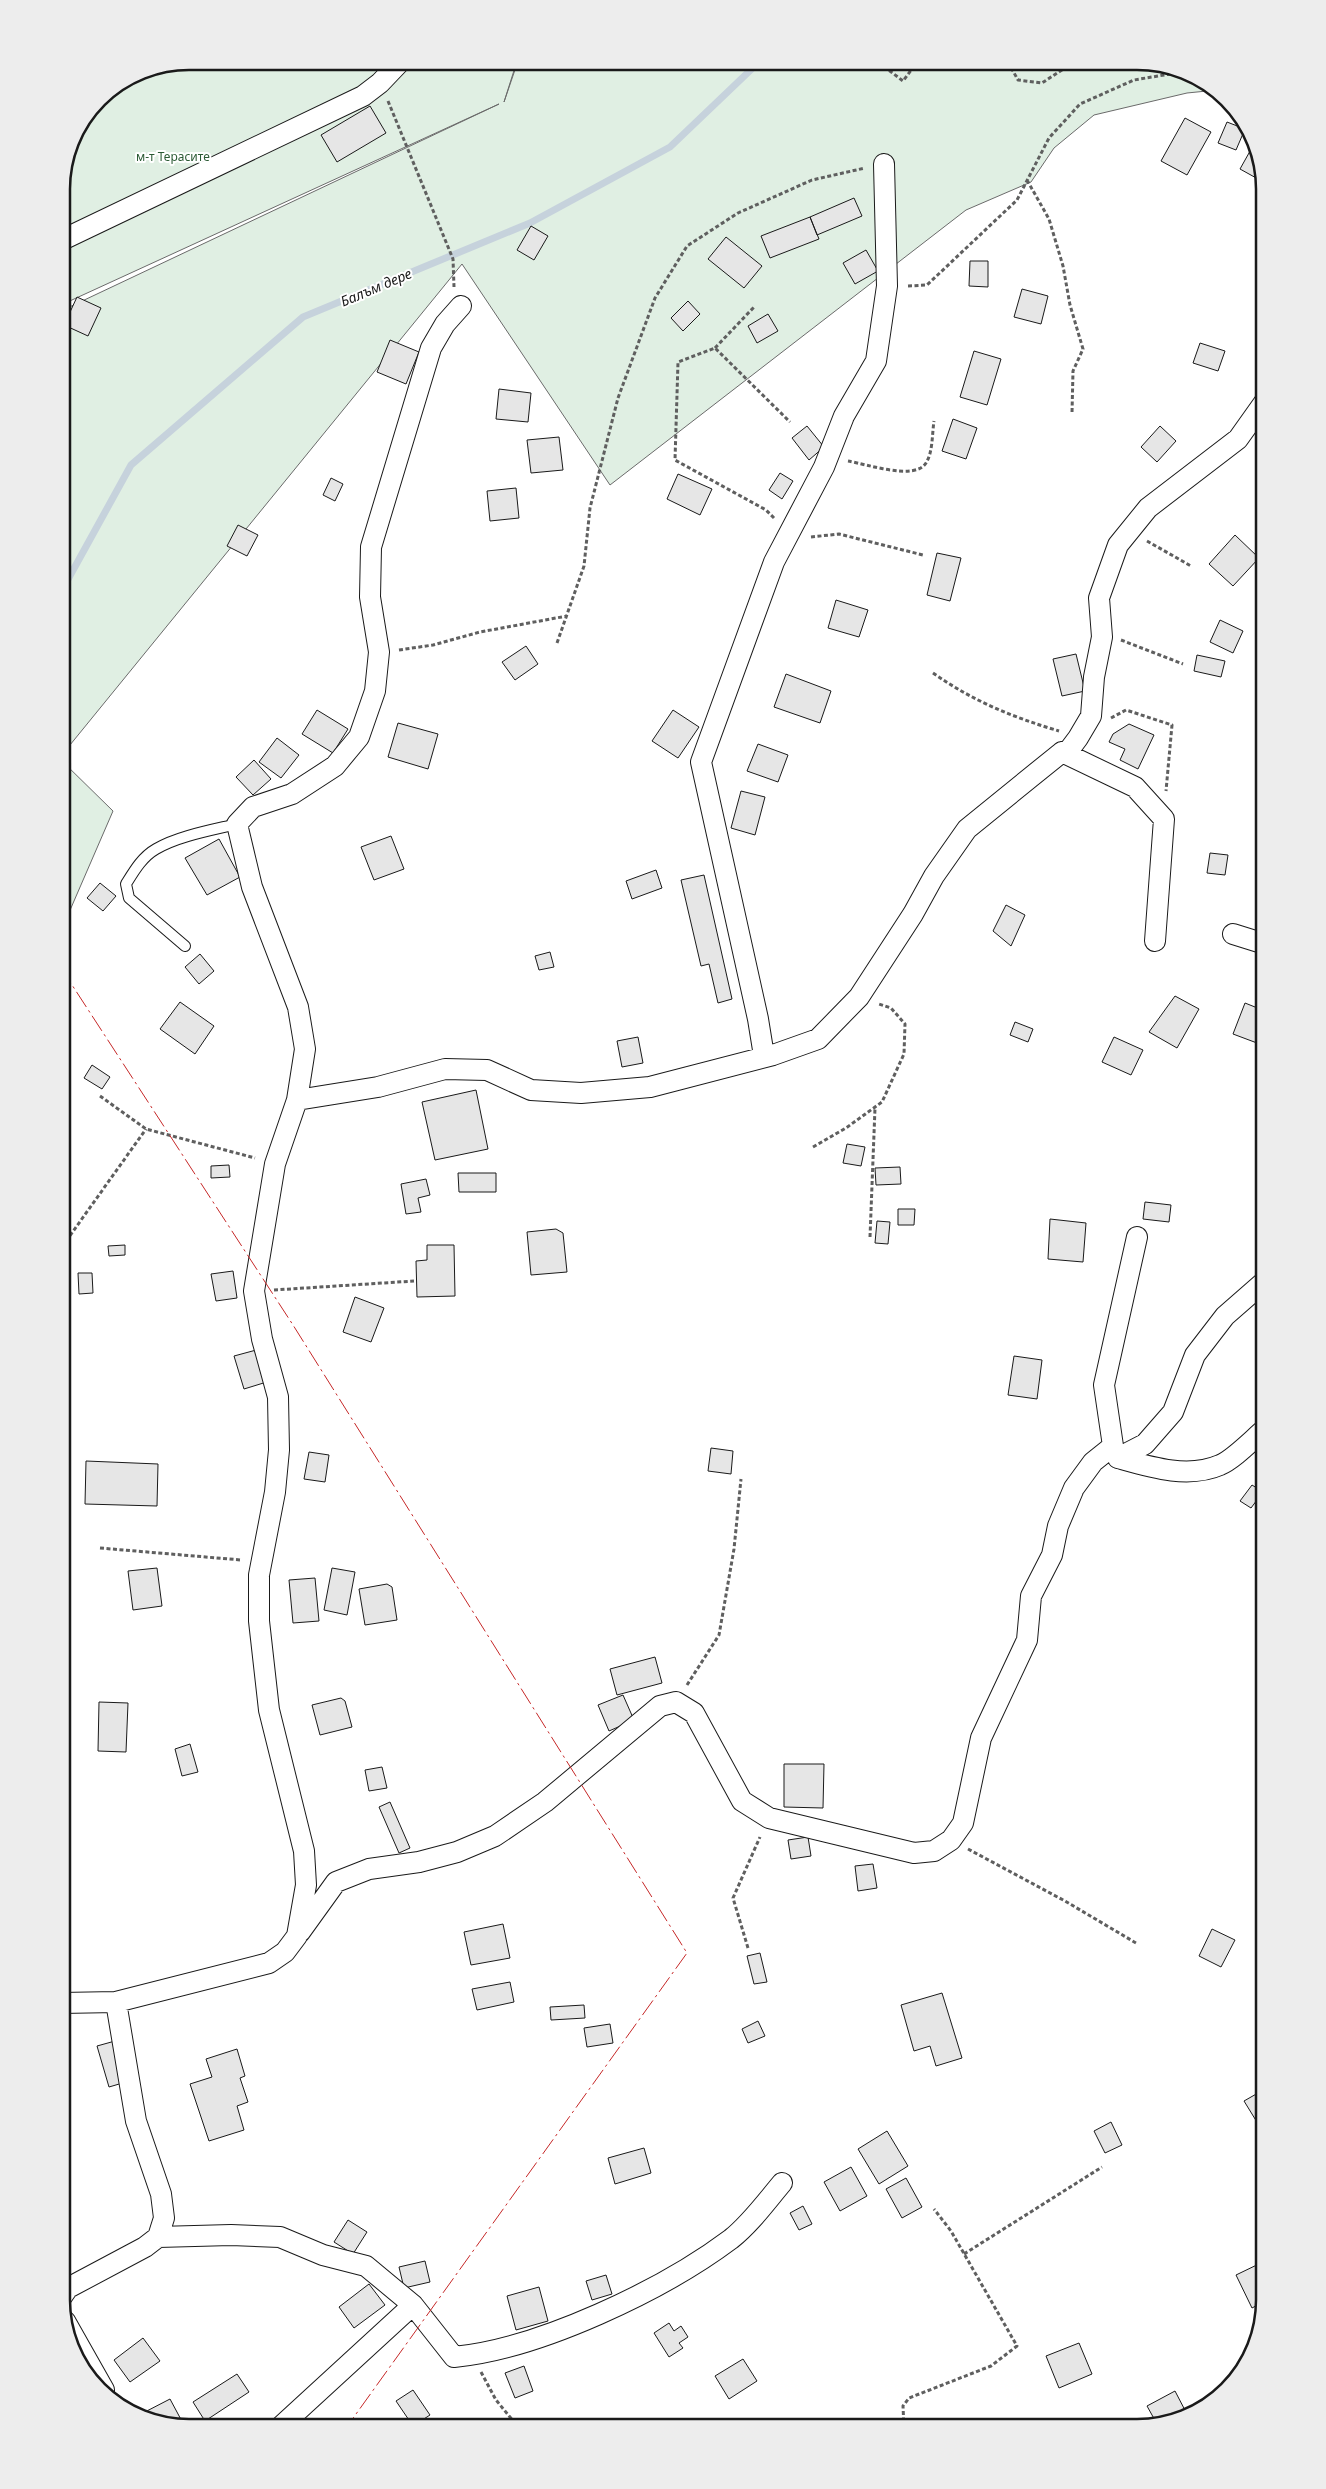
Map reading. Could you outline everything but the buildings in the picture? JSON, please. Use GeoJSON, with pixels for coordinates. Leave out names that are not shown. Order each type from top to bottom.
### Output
{"type":"FeatureCollection","features":[{"type":"Feature","properties":{"kind":"street"},"geometry":{"type":"LineString","coordinates":[[70,236],[363,96],[380,83],[392,70]]}},
{"type":"Feature","properties":{"kind":"street"},"geometry":{"type":"LineString","coordinates":[[764,1056],[758,1019],[701,762],[774,562],[828,457],[844,416],[876,361],[887,286],[884,164]]}},
{"type":"Feature","properties":{"kind":"street"},"geometry":{"type":"LineString","coordinates":[[297,1936],[306,1885],[304,1851],[269,1710],[259,1621],[259,1575],[275,1492],[279,1450],[278,1397],[262,1339],[254,1291],[275,1164],[297,1100],[305,1049],[298,1006],[252,887],[237,824],[252,807],[292,794],[336,766],[360,737],[375,691],[379,652],[370,597],[372,547],[431,348],[458,299]]}},
{"type":"Feature","properties":{"kind":"street"},"geometry":{"type":"LineString","coordinates":[[297,1100],[378,1087],[446,1069],[488,1070],[531,1090],[581,1093],[650,1087],[764,1056],[818,1039],[859,997],[914,914],[934,876],[967,829],[1062,752],[1069,750],[1078,738],[1090,716],[1102,633],[1099,598],[1118,545],[1148,508],[1238,439],[1256,414]]}},
{"type":"Feature","properties":{"kind":"street"},"geometry":{"type":"LineString","coordinates":[[1062,752],[1135,787],[1164,819],[1155,941]]}},
{"type":"Feature","properties":{"kind":"street"},"geometry":{"type":"LineString","coordinates":[[1233,934],[1256,941]]}},
{"type":"Feature","properties":{"kind":"street"},"geometry":{"type":"LineString","coordinates":[[1115,1452],[1104,1385],[1136,1236]]}},
{"type":"Feature","properties":{"kind":"street"},"geometry":{"type":"LineString","coordinates":[[70,2003],[116,2002],[269,1962],[285,1952],[336,1882],[369,1869],[419,1862],[448,1854],[495,1836],[545,1802],[660,1706],[676,1702],[694,1713],[742,1801],[769,1818],[914,1853],[934,1851],[951,1840],[963,1823],[981,1738],[1027,1640],[1031,1596],[1052,1555],[1062,1518],[1074,1488],[1093,1462],[1115,1452],[1145,1444],[1173,1412],[1195,1355],[1225,1316],[1256,1289]]}},
{"type":"Feature","properties":{"kind":"street"},"geometry":{"type":"LineString","coordinates":[[1115,1452],[1155,1468],[1192,1471],[1221,1465],[1256,1436]]}},
{"type":"Feature","properties":{"kind":"street"},"geometry":{"type":"LineString","coordinates":[[116,2002],[136,2121],[161,2194],[164,2218],[158,2237]]}},
{"type":"Feature","properties":{"kind":"street"},"geometry":{"type":"LineString","coordinates":[[70,2287],[144,2247],[158,2237],[231,2235],[280,2237],[322,2255],[366,2266],[413,2305],[454,2357],[531,2341],[601,2313],[682,2271],[732,2238],[782,2183]]}},
{"type":"Feature","properties":{"kind":"street"},"geometry":{"type":"LineString","coordinates":[[289,2419],[413,2305]]}},
{"type":"Feature","properties":{"kind":"street"},"geometry":{"type":"LineString","coordinates":[[79,2345],[92,2368]]}},
{"type":"Feature","properties":{"kind":"lane"},"geometry":{"type":"LineString","coordinates":[[184,946],[129,898],[126,884],[137,865],[156,849],[195,835],[237,824]]}},
{"type":"Feature","properties":{"kind":"path"},"geometry":{"type":"LineString","coordinates":[[889,70],[903,81],[912,70]]}},
{"type":"Feature","properties":{"kind":"path"},"geometry":{"type":"LineString","coordinates":[[1012,70],[1018,80],[1042,83],[1062,70]]}},
{"type":"Feature","properties":{"kind":"path"},"geometry":{"type":"LineString","coordinates":[[887,286],[927,285],[1017,200],[1049,138],[1080,104],[1134,80],[1169,74]]}},
{"type":"Feature","properties":{"kind":"path"},"geometry":{"type":"LineString","coordinates":[[380,83],[453,259],[458,299]]}},
{"type":"Feature","properties":{"kind":"path"},"geometry":{"type":"LineString","coordinates":[[557,643],[584,566],[590,508],[618,398],[655,298],[687,246],[738,213],[812,180],[884,164]]}},
{"type":"Feature","properties":{"kind":"path"},"geometry":{"type":"LineString","coordinates":[[1027,180],[1049,219],[1063,266],[1070,305],[1083,349],[1073,371],[1072,413]]}},
{"type":"Feature","properties":{"kind":"path"},"geometry":{"type":"LineString","coordinates":[[755,306],[715,348],[678,362],[675,460],[766,510],[790,532],[805,538],[839,534],[923,555]]}},
{"type":"Feature","properties":{"kind":"path"},"geometry":{"type":"LineString","coordinates":[[715,348],[790,422]]}},
{"type":"Feature","properties":{"kind":"path"},"geometry":{"type":"LineString","coordinates":[[828,457],[904,472],[917,471],[923,467],[929,456],[934,421]]}},
{"type":"Feature","properties":{"kind":"path"},"geometry":{"type":"LineString","coordinates":[[1129,531],[1191,566]]}},
{"type":"Feature","properties":{"kind":"path"},"geometry":{"type":"LineString","coordinates":[[379,652],[433,645],[480,632],[567,616]]}},
{"type":"Feature","properties":{"kind":"path"},"geometry":{"type":"LineString","coordinates":[[1102,633],[1183,664]]}},
{"type":"Feature","properties":{"kind":"path"},"geometry":{"type":"LineString","coordinates":[[933,673],[963,694],[1002,711],[1078,738]]}},
{"type":"Feature","properties":{"kind":"path"},"geometry":{"type":"LineString","coordinates":[[1110,719],[1126,710],[1172,726],[1164,819]]}},
{"type":"Feature","properties":{"kind":"path"},"geometry":{"type":"LineString","coordinates":[[813,1147],[846,1128],[882,1102],[904,1054],[906,1024],[891,1008],[859,997]]}},
{"type":"Feature","properties":{"kind":"path"},"geometry":{"type":"LineString","coordinates":[[100,1096],[146,1129],[275,1164]]}},
{"type":"Feature","properties":{"kind":"path"},"geometry":{"type":"LineString","coordinates":[[870,1237],[875,1107]]}},
{"type":"Feature","properties":{"kind":"path"},"geometry":{"type":"LineString","coordinates":[[70,1236],[146,1129]]}},
{"type":"Feature","properties":{"kind":"path"},"geometry":{"type":"LineString","coordinates":[[254,1291],[414,1281]]}},
{"type":"Feature","properties":{"kind":"path"},"geometry":{"type":"LineString","coordinates":[[676,1702],[720,1635],[734,1548],[741,1479]]}},
{"type":"Feature","properties":{"kind":"path"},"geometry":{"type":"LineString","coordinates":[[100,1548],[236,1558],[254,1567],[259,1575]]}},
{"type":"Feature","properties":{"kind":"path"},"geometry":{"type":"LineString","coordinates":[[748,1948],[733,1898],[769,1818]]}},
{"type":"Feature","properties":{"kind":"path"},"geometry":{"type":"LineString","coordinates":[[951,1840],[1065,1901],[1136,1943]]}},
{"type":"Feature","properties":{"kind":"path"},"geometry":{"type":"LineString","coordinates":[[964,2254],[1102,2167]]}},
{"type":"Feature","properties":{"kind":"path"},"geometry":{"type":"LineString","coordinates":[[904,2419],[903,2406],[909,2398],[991,2366],[1017,2346],[951,2231],[934,2209]]}},
{"type":"Feature","properties":{"kind":"path"},"geometry":{"type":"LineString","coordinates":[[480,2372],[496,2400],[512,2419]]}},
{"type":"Feature","properties":{"kind":"green space","name":"м-т Терасите"},"geometry":{"type":"Polygon","coordinates":[[[514,70],[504,102],[515,70],[1145,70],[1176,76],[1205,91],[1187,93],[1094,115],[1054,148],[1031,182],[966,210],[610,485],[462,264],[70,745],[70,307],[499,104],[70,301],[70,181],[74,158],[82,136],[99,110],[110,99],[143,79],[173,71],[514,70]]]}},
{"type":"Feature","properties":{"kind":"green space"},"geometry":{"type":"Polygon","coordinates":[[[70,769],[113,811],[70,910],[70,769]]]}},
{"type":"Feature","properties":{"kind":"waterway","name":"Балъм дере"},"geometry":{"type":"LineString","coordinates":[[70,576],[131,465],[303,317],[530,223],[670,147],[751,70]]}},
{"type":"Feature","properties":{"kind":"power"},"geometry":{"type":"LineString","coordinates":[[70,982],[293,1325],[687,1953],[352,2419]]}}]}
